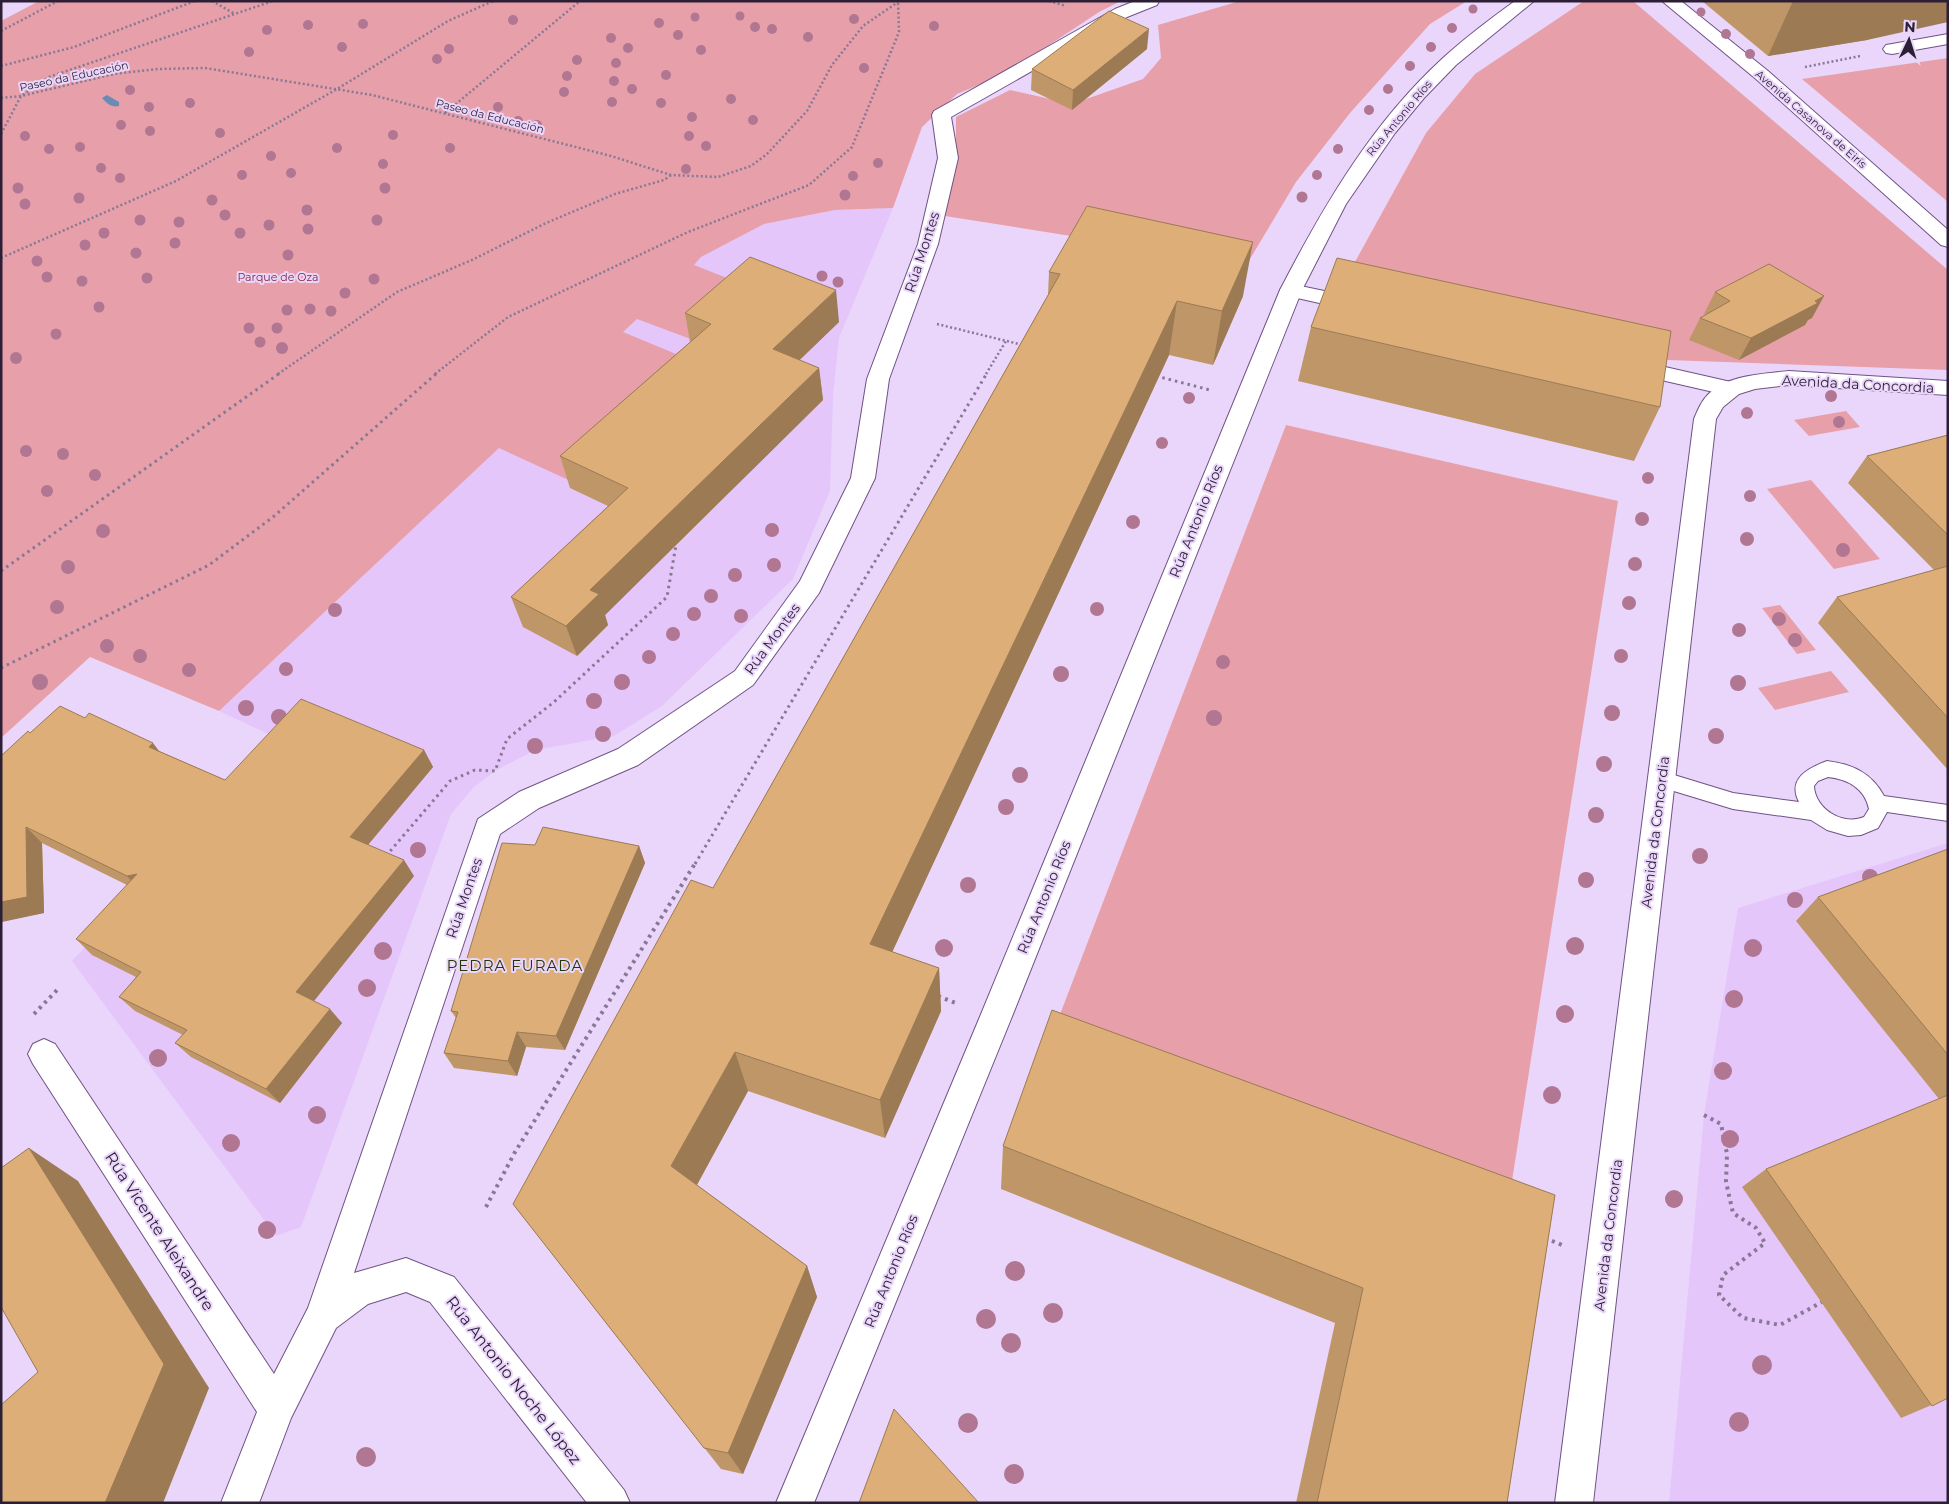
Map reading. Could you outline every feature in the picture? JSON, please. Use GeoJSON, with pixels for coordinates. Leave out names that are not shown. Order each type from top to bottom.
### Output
{"type":"FeatureCollection","features":[{"type":"Feature","properties":{"kind":"street","name":"Rúa Montes"},"geometry":{"type":"LineString","coordinates":[[323,1315],[488,827],[528,800],[628,757],[744,678],[810,586],[863,478],[878,379],[928,244],[948,158],[941,115],[1121,13],[1151,1]]}},
{"type":"Feature","properties":{"kind":"street","name":"Rúa Antonio Ríos"},"geometry":{"type":"LineString","coordinates":[[795,1503],[988,1038],[1245,399],[1291,290],[1315,240],[1348,184],[1381,135],[1452,58],[1489,26],[1526,1]]}},
{"type":"Feature","properties":{"kind":"street","name":"Avenida Casanova de Eirís"},"geometry":{"type":"LineString","coordinates":[[1670,1],[1762,76],[1948,241]]}},
{"type":"Feature","properties":{"kind":"street"},"geometry":{"type":"LineString","coordinates":[[1892,49],[1948,39]]}},
{"type":"Feature","properties":{"kind":"street"},"geometry":{"type":"LineString","coordinates":[[1291,290],[1377,309]]}},
{"type":"Feature","properties":{"kind":"street"},"geometry":{"type":"LineString","coordinates":[[1607,361],[1731,389]]}},
{"type":"Feature","properties":{"kind":"street","name":"Avenida da Concordia"},"geometry":{"type":"LineString","coordinates":[[1574,1503],[1704,420],[1714,402],[1731,389],[1754,382],[1789,378],[1948,388]]}},
{"type":"Feature","properties":{"kind":"street","name":"Rúa Vicente Aleixandre"},"geometry":{"type":"LineString","coordinates":[[44,1054],[276,1409]]}},
{"type":"Feature","properties":{"kind":"street","name":"Rúa Antonio Noche López"},"geometry":{"type":"LineString","coordinates":[[323,1315],[360,1288],[406,1275],[442,1289],[611,1503]]}},
{"type":"Feature","properties":{"kind":"street"},"geometry":{"type":"LineString","coordinates":[[240,1503],[276,1409],[323,1315]]}},
{"type":"Feature","properties":{"kind":"lane"},"geometry":{"type":"LineString","coordinates":[[1826,769],[1853,775],[1874,793],[1879,803],[1877,817],[1871,824],[1857,828],[1844,828],[1826,820],[1815,812],[1806,800],[1803,789],[1807,778],[1814,772],[1826,769]]}},
{"type":"Feature","properties":{"kind":"lane"},"geometry":{"type":"LineString","coordinates":[[1661,779],[1733,801],[1815,812]]}},
{"type":"Feature","properties":{"kind":"lane"},"geometry":{"type":"LineString","coordinates":[[1879,803],[1948,813]]}},
{"type":"Feature","properties":{"kind":"path"},"geometry":{"type":"LineString","coordinates":[[1,31],[58,1]]}},
{"type":"Feature","properties":{"kind":"path"},"geometry":{"type":"LineString","coordinates":[[1,66],[74,47],[195,1]]}},
{"type":"Feature","properties":{"kind":"path"},"geometry":{"type":"LineString","coordinates":[[212,1],[235,14]]}},
{"type":"Feature","properties":{"kind":"path"},"geometry":{"type":"LineString","coordinates":[[1,134],[21,96],[49,77],[273,1]]}},
{"type":"Feature","properties":{"kind":"path"},"geometry":{"type":"LineString","coordinates":[[1,258],[176,181],[337,89],[448,21],[493,1]]}},
{"type":"Feature","properties":{"kind":"path"},"geometry":{"type":"LineString","coordinates":[[444,113],[580,1]]}},
{"type":"Feature","properties":{"kind":"path"},"geometry":{"type":"LineString","coordinates":[[1,668],[209,565],[273,517],[420,386],[508,318],[688,232],[809,185],[852,147],[899,32],[898,1]]}},
{"type":"Feature","properties":{"kind":"path","name":"Paseo da Educación"},"geometry":{"type":"LineString","coordinates":[[1,98],[21,96],[114,74],[157,69],[205,68],[372,95],[611,156],[671,175],[699,178],[718,177],[752,166],[767,154],[807,112],[832,65],[863,26],[898,1]]}},
{"type":"Feature","properties":{"kind":"path"},"geometry":{"type":"LineString","coordinates":[[1762,76],[1892,49]]}},
{"type":"Feature","properties":{"kind":"path"},"geometry":{"type":"LineString","coordinates":[[1,571],[310,351],[397,292],[472,260],[546,223],[615,194],[664,180],[671,175]]}},
{"type":"Feature","properties":{"kind":"path"},"geometry":{"type":"LineString","coordinates":[[954,328],[1025,345]]}},
{"type":"Feature","properties":{"kind":"path"},"geometry":{"type":"LineString","coordinates":[[486,1207],[515,1152],[676,894],[1006,340]]}},
{"type":"Feature","properties":{"kind":"path"},"geometry":{"type":"LineString","coordinates":[[1148,374],[1245,399]]}},
{"type":"Feature","properties":{"kind":"path"},"geometry":{"type":"LineString","coordinates":[[381,862],[450,781],[475,770],[496,771],[507,739],[554,702],[666,597],[676,545]]}},
{"type":"Feature","properties":{"kind":"path"},"geometry":{"type":"LineString","coordinates":[[676,894],[685,897]]}},
{"type":"Feature","properties":{"kind":"path"},"geometry":{"type":"LineString","coordinates":[[929,992],[966,1007]]}},
{"type":"Feature","properties":{"kind":"path"},"geometry":{"type":"LineString","coordinates":[[1704,1116],[1721,1124],[1728,1154],[1726,1182],[1732,1213],[1756,1228],[1765,1243],[1723,1275],[1719,1295],[1743,1318],[1780,1326],[1822,1302]]}},
{"type":"Feature","properties":{"kind":"path"},"geometry":{"type":"LineString","coordinates":[[1543,1237],[1604,1262]]}},
{"type":"Feature","properties":{"kind":"shaded area"},"geometry":{"type":"Polygon","coordinates":[[[893,208],[839,338],[833,395],[830,491],[793,579],[662,706],[614,736],[535,750],[495,771],[474,787],[451,814],[301,1227],[276,1236],[72,961],[281,740],[219,711],[701,257],[764,224],[835,210],[893,208]]]}},
{"type":"Feature","properties":{"kind":"shaded area"},"geometry":{"type":"Polygon","coordinates":[[[1948,843],[1948,1503],[1669,1503],[1704,1115],[1738,908],[1948,843]]]}},
{"type":"Feature","properties":{"kind":"green space","name":"Parque de Oza"},"geometry":{"type":"Polygon","coordinates":[[[39,1],[1121,1],[1099,12],[1007,73],[957,94],[922,127],[893,208],[835,210],[764,224],[701,257],[694,265],[755,289],[696,341],[637,319],[623,332],[705,366],[575,483],[499,448],[219,711],[90,657],[1,738],[1,21],[39,1]]]}},
{"type":"Feature","properties":{"kind":"green space"},"geometry":{"type":"Polygon","coordinates":[[[1240,1],[1467,1],[1430,24],[1350,113],[1296,182],[1247,264],[945,216],[956,147],[956,117],[1010,90],[1072,104],[1143,79],[1161,58],[1158,25],[1240,1]]]}},
{"type":"Feature","properties":{"kind":"green space"},"geometry":{"type":"Polygon","coordinates":[[[1584,1],[1633,1],[1948,270],[1948,370],[1668,360],[1345,280],[1426,133],[1475,74],[1584,1]]]}},
{"type":"Feature","properties":{"kind":"green space"},"geometry":{"type":"Polygon","coordinates":[[[1948,58],[1948,202],[1802,79],[1948,58]]]}},
{"type":"Feature","properties":{"kind":"green space"},"geometry":{"type":"Polygon","coordinates":[[[1846,411],[1860,427],[1809,436],[1794,420],[1846,411]]]}},
{"type":"Feature","properties":{"kind":"green space"},"geometry":{"type":"Polygon","coordinates":[[[1286,425],[1618,501],[1512,1181],[1059,1017],[1286,425]]]}},
{"type":"Feature","properties":{"kind":"green space"},"geometry":{"type":"Polygon","coordinates":[[[1811,480],[1880,559],[1834,569],[1767,489],[1811,480]]]}},
{"type":"Feature","properties":{"kind":"green space"},"geometry":{"type":"Polygon","coordinates":[[[1780,605],[1816,650],[1797,654],[1762,608],[1780,605]]]}},
{"type":"Feature","properties":{"kind":"green space"},"geometry":{"type":"Polygon","coordinates":[[[1831,671],[1849,692],[1775,710],[1758,688],[1831,671]]]}},
{"type":"Feature","properties":{"kind":"building"},"geometry":{"type":"Polygon","coordinates":[[[1109,11],[1149,29],[1073,90],[1032,69],[1109,11]]]}},
{"type":"Feature","properties":{"kind":"building"},"geometry":{"type":"Polygon","coordinates":[[[1087,206],[1253,242],[1222,311],[1177,301],[870,944],[939,968],[880,1100],[735,1052],[671,1166],[807,1266],[728,1453],[704,1448],[513,1204],[691,880],[713,888],[1060,274],[1049,272],[1087,206]]]}},
{"type":"Feature","properties":{"kind":"building"},"geometry":{"type":"Polygon","coordinates":[[[750,257],[836,290],[773,349],[819,368],[590,590],[599,594],[566,626],[511,597],[628,488],[560,456],[711,324],[685,313],[750,257]]]}},
{"type":"Feature","properties":{"kind":"building"},"geometry":{"type":"Polygon","coordinates":[[[1337,258],[1671,331],[1660,407],[1311,327],[1337,258]]]}},
{"type":"Feature","properties":{"kind":"building"},"geometry":{"type":"Polygon","coordinates":[[[1769,264],[1824,296],[1815,301],[1818,303],[1751,338],[1700,318],[1730,301],[1715,292],[1769,264]]]}},
{"type":"Feature","properties":{"kind":"building"},"geometry":{"type":"Polygon","coordinates":[[[1948,435],[1948,535],[1867,456],[1948,435]]]}},
{"type":"Feature","properties":{"kind":"building"},"geometry":{"type":"Polygon","coordinates":[[[1948,566],[1948,718],[1837,597],[1948,566]]]}},
{"type":"Feature","properties":{"kind":"building"},"geometry":{"type":"Polygon","coordinates":[[[301,699],[424,750],[350,837],[404,860],[296,992],[330,1009],[266,1089],[175,1043],[187,1030],[119,997],[141,972],[76,939],[137,874],[127,876],[26,827],[27,897],[1,902],[1,756],[28,731],[30,733],[60,706],[85,718],[89,713],[153,743],[149,747],[225,780],[301,699]]]}},
{"type":"Feature","properties":{"kind":"building"},"geometry":{"type":"Polygon","coordinates":[[[543,827],[639,846],[556,1036],[517,1032],[508,1061],[444,1053],[458,1012],[451,1011],[502,843],[535,845],[543,827]]]}},
{"type":"Feature","properties":{"kind":"building"},"geometry":{"type":"Polygon","coordinates":[[[1948,849],[1948,1055],[1818,897],[1948,849]]]}},
{"type":"Feature","properties":{"kind":"building"},"geometry":{"type":"Polygon","coordinates":[[[1052,1010],[1555,1195],[1507,1503],[1317,1503],[1363,1288],[1003,1146],[1052,1010]]]}},
{"type":"Feature","properties":{"kind":"building"},"geometry":{"type":"Polygon","coordinates":[[[1948,1095],[1948,1398],[1932,1406],[1766,1169],[1948,1095]]]}},
{"type":"Feature","properties":{"kind":"building"},"geometry":{"type":"Polygon","coordinates":[[[29,1148],[164,1364],[105,1503],[1,1503],[1,1405],[38,1372],[1,1307],[1,1168],[29,1148]]]}},
{"type":"Feature","properties":{"kind":"building"},"geometry":{"type":"Polygon","coordinates":[[[894,1409],[979,1503],[859,1503],[894,1409]]]}},
{"type":"Feature","properties":{"kind":"waterway"},"geometry":{"type":"LineString","coordinates":[[107,98],[115,104]]}},
{"type":"Feature","properties":{"kind":"district","name":"PEDRA FURADA"},"geometry":{"type":"Point","coordinates":[515,966]}}]}
